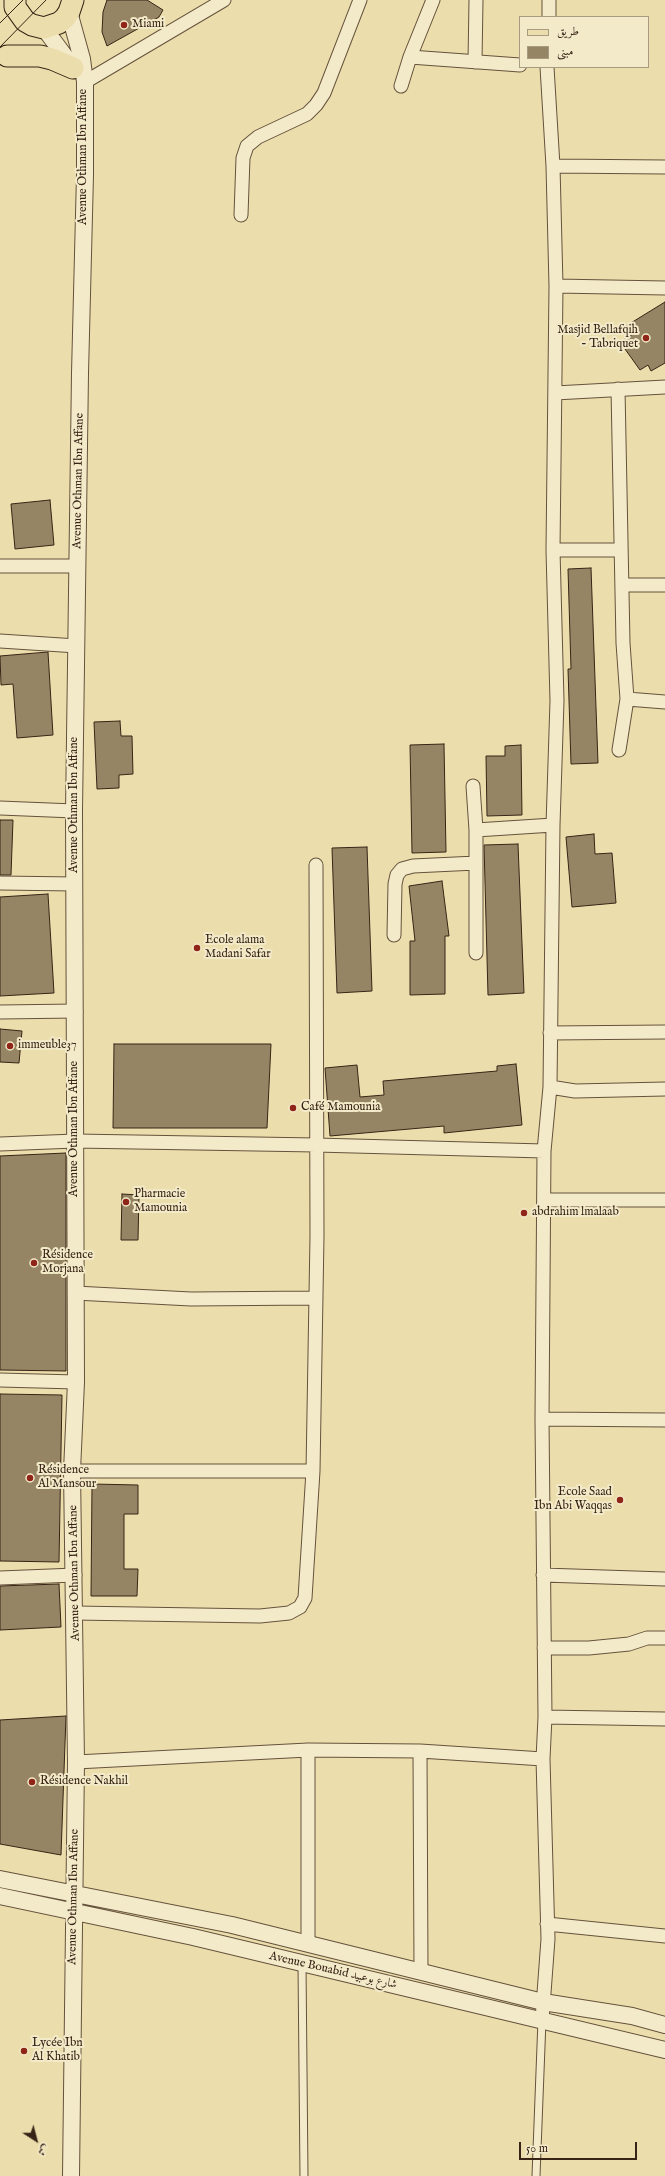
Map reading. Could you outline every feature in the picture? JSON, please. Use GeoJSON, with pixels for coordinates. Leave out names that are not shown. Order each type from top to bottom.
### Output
{"type":"FeatureCollection","features":[{"type":"Feature","properties":{"kind":"main road"},"geometry":{"type":"LineString","coordinates":[[15,0],[15,7],[19,15],[25,21],[42,27]]}},
{"type":"Feature","properties":{"kind":"main road"},"geometry":{"type":"LineString","coordinates":[[3,59],[42,27],[59,23],[72,4]]}},
{"type":"Feature","properties":{"kind":"main road"},"geometry":{"type":"LineString","coordinates":[[3,59],[40,56],[52,59],[79,75]]}},
{"type":"Feature","properties":{"kind":"street"},"geometry":{"type":"LineString","coordinates":[[42,27],[79,75],[224,0]]}},
{"type":"Feature","properties":{"kind":"street"},"geometry":{"type":"LineString","coordinates":[[241,215],[243,158],[247,146],[258,137],[307,114],[316,105],[324,92],[360,0]]}},
{"type":"Feature","properties":{"kind":"street"},"geometry":{"type":"LineString","coordinates":[[401,86],[410,57],[433,0]]}},
{"type":"Feature","properties":{"kind":"street"},"geometry":{"type":"LineString","coordinates":[[474,62],[476,0]]}},
{"type":"Feature","properties":{"kind":"street"},"geometry":{"type":"LineString","coordinates":[[549,0],[549,16]]}},
{"type":"Feature","properties":{"kind":"street","name":"Avenue Othman Ibn Affane"},"geometry":{"type":"LineString","coordinates":[[70,2176],[76,1762],[75,1575],[72,1471],[76,1382],[76,1011],[74,811],[78,566],[79,75],[82,59],[72,4]]}},
{"type":"Feature","properties":{"kind":"street"},"geometry":{"type":"LineString","coordinates":[[410,57],[519,65]]}},
{"type":"Feature","properties":{"kind":"street"},"geometry":{"type":"LineString","coordinates":[[542,2020],[547,1924],[543,1758],[545,1717],[542,1419],[544,1151],[550,1088],[553,825],[557,700],[553,550],[556,286],[553,166],[547,68]]}},
{"type":"Feature","properties":{"kind":"street"},"geometry":{"type":"LineString","coordinates":[[553,166],[665,167]]}},
{"type":"Feature","properties":{"kind":"street"},"geometry":{"type":"LineString","coordinates":[[556,286],[665,288]]}},
{"type":"Feature","properties":{"kind":"street"},"geometry":{"type":"LineString","coordinates":[[555,393],[665,387]]}},
{"type":"Feature","properties":{"kind":"street"},"geometry":{"type":"LineString","coordinates":[[618,389],[623,643],[627,699],[619,750]]}},
{"type":"Feature","properties":{"kind":"street"},"geometry":{"type":"LineString","coordinates":[[553,550],[621,550]]}},
{"type":"Feature","properties":{"kind":"street"},"geometry":{"type":"LineString","coordinates":[[0,566],[78,566]]}},
{"type":"Feature","properties":{"kind":"street"},"geometry":{"type":"LineString","coordinates":[[622,585],[665,585]]}},
{"type":"Feature","properties":{"kind":"street"},"geometry":{"type":"LineString","coordinates":[[0,641],[77,646]]}},
{"type":"Feature","properties":{"kind":"street"},"geometry":{"type":"LineString","coordinates":[[627,699],[665,702]]}},
{"type":"Feature","properties":{"kind":"street"},"geometry":{"type":"LineString","coordinates":[[473,786],[476,830],[476,953]]}},
{"type":"Feature","properties":{"kind":"street"},"geometry":{"type":"LineString","coordinates":[[0,808],[74,811]]}},
{"type":"Feature","properties":{"kind":"street"},"geometry":{"type":"LineString","coordinates":[[476,830],[553,825]]}},
{"type":"Feature","properties":{"kind":"street"},"geometry":{"type":"LineString","coordinates":[[394,935],[395,884],[397,876],[402,869],[413,866],[476,863]]}},
{"type":"Feature","properties":{"kind":"street"},"geometry":{"type":"LineString","coordinates":[[75,1613],[260,1616],[295,1611],[303,1604],[305,1598],[313,1471],[316,1145],[316,865]]}},
{"type":"Feature","properties":{"kind":"street"},"geometry":{"type":"LineString","coordinates":[[0,883],[75,884]]}},
{"type":"Feature","properties":{"kind":"street"},"geometry":{"type":"LineString","coordinates":[[0,1012],[76,1011]]}},
{"type":"Feature","properties":{"kind":"street"},"geometry":{"type":"LineString","coordinates":[[550,1033],[665,1032]]}},
{"type":"Feature","properties":{"kind":"street"},"geometry":{"type":"LineString","coordinates":[[550,1088],[575,1090],[665,1089]]}},
{"type":"Feature","properties":{"kind":"street"},"geometry":{"type":"LineString","coordinates":[[0,1144],[75,1141],[544,1151]]}},
{"type":"Feature","properties":{"kind":"street"},"geometry":{"type":"LineString","coordinates":[[544,1200],[665,1200]]}},
{"type":"Feature","properties":{"kind":"street"},"geometry":{"type":"LineString","coordinates":[[75,1293],[191,1299],[315,1298]]}},
{"type":"Feature","properties":{"kind":"street"},"geometry":{"type":"LineString","coordinates":[[0,1380],[76,1382]]}},
{"type":"Feature","properties":{"kind":"street"},"geometry":{"type":"LineString","coordinates":[[542,1419],[665,1420]]}},
{"type":"Feature","properties":{"kind":"street"},"geometry":{"type":"LineString","coordinates":[[72,1471],[313,1471]]}},
{"type":"Feature","properties":{"kind":"street"},"geometry":{"type":"LineString","coordinates":[[0,1578],[75,1575]]}},
{"type":"Feature","properties":{"kind":"street"},"geometry":{"type":"LineString","coordinates":[[543,1575],[665,1579]]}},
{"type":"Feature","properties":{"kind":"street"},"geometry":{"type":"LineString","coordinates":[[544,1648],[589,1648],[629,1644],[647,1638],[665,1638],[665,1635]]}},
{"type":"Feature","properties":{"kind":"street"},"geometry":{"type":"LineString","coordinates":[[545,1717],[665,1719]]}},
{"type":"Feature","properties":{"kind":"street"},"geometry":{"type":"LineString","coordinates":[[308,1750],[308,1943]]}},
{"type":"Feature","properties":{"kind":"street"},"geometry":{"type":"LineString","coordinates":[[76,1762],[308,1750],[420,1750],[543,1758]]}},
{"type":"Feature","properties":{"kind":"street"},"geometry":{"type":"LineString","coordinates":[[420,1750],[421,1971]]}},
{"type":"Feature","properties":{"kind":"street","name":"Avenue Bouabid شارع بوعبيد"},"geometry":{"type":"LineString","coordinates":[[0,1879],[232,1924],[543,2002],[632,2016],[665,2025]]}},
{"type":"Feature","properties":{"kind":"street","name":"Avenue Bouabid شارع بوعبيد"},"geometry":{"type":"LineString","coordinates":[[0,1896],[193,1937],[665,2050]]}},
{"type":"Feature","properties":{"kind":"street"},"geometry":{"type":"LineString","coordinates":[[547,1924],[665,1936]]}},
{"type":"Feature","properties":{"kind":"lane"},"geometry":{"type":"LineString","coordinates":[[302,1964],[304,2176]]}},
{"type":"Feature","properties":{"kind":"lane"},"geometry":{"type":"LineString","coordinates":[[536,2176],[542,2020]]}},
{"type":"Feature","properties":{"kind":"building","name":"Miami"},"geometry":{"type":"Polygon","coordinates":[[[107,0],[147,0],[163,10],[159,17],[107,46],[102,32],[103,12],[107,0]]]}},
{"type":"Feature","properties":{"kind":"building","name":"Masjid Bellafqih - Tabriquet"},"geometry":{"type":"Polygon","coordinates":[[[665,302],[665,363],[651,371],[648,365],[640,370],[620,342],[633,334],[626,326],[665,302]]]}},
{"type":"Feature","properties":{"kind":"building"},"geometry":{"type":"Polygon","coordinates":[[[50,500],[54,545],[15,549],[11,504],[50,500]]]}},
{"type":"Feature","properties":{"kind":"building"},"geometry":{"type":"Polygon","coordinates":[[[591,568],[598,763],[571,764],[568,669],[571,669],[568,569],[591,568]]]}},
{"type":"Feature","properties":{"kind":"building"},"geometry":{"type":"Polygon","coordinates":[[[48,652],[53,735],[17,738],[13,684],[1,685],[0,656],[48,652]]]}},
{"type":"Feature","properties":{"kind":"building"},"geometry":{"type":"Polygon","coordinates":[[[120,721],[121,736],[132,736],[133,774],[119,775],[119,788],[97,789],[94,722],[120,721]]]}},
{"type":"Feature","properties":{"kind":"building"},"geometry":{"type":"Polygon","coordinates":[[[444,744],[446,852],[412,853],[410,745],[444,744]]]}},
{"type":"Feature","properties":{"kind":"building"},"geometry":{"type":"Polygon","coordinates":[[[521,745],[522,815],[487,816],[486,756],[505,756],[505,746],[521,745]]]}},
{"type":"Feature","properties":{"kind":"building"},"geometry":{"type":"Polygon","coordinates":[[[0,820],[13,820],[11,875],[0,875],[0,820]]]}},
{"type":"Feature","properties":{"kind":"building"},"geometry":{"type":"Polygon","coordinates":[[[594,834],[595,854],[612,853],[616,903],[572,907],[566,837],[594,834]]]}},
{"type":"Feature","properties":{"kind":"building"},"geometry":{"type":"Polygon","coordinates":[[[518,844],[524,993],[488,995],[484,845],[518,844]]]}},
{"type":"Feature","properties":{"kind":"building"},"geometry":{"type":"Polygon","coordinates":[[[367,847],[372,991],[337,993],[332,848],[367,847]]]}},
{"type":"Feature","properties":{"kind":"building"},"geometry":{"type":"Polygon","coordinates":[[[442,881],[449,936],[445,936],[445,994],[410,995],[410,941],[415,941],[409,886],[442,881]]]}},
{"type":"Feature","properties":{"kind":"building"},"geometry":{"type":"Polygon","coordinates":[[[48,894],[54,993],[0,996],[0,897],[48,894]]]}},
{"type":"Feature","properties":{"kind":"building","name":"immeuble37"},"geometry":{"type":"Polygon","coordinates":[[[0,1029],[22,1031],[19,1063],[0,1062],[0,1029]]]}},
{"type":"Feature","properties":{"kind":"building"},"geometry":{"type":"Polygon","coordinates":[[[114,1044],[271,1044],[267,1128],[113,1128],[114,1044]]]}},
{"type":"Feature","properties":{"kind":"building"},"geometry":{"type":"Polygon","coordinates":[[[516,1064],[522,1125],[444,1133],[444,1126],[330,1136],[325,1068],[357,1065],[360,1097],[384,1095],[383,1081],[497,1071],[497,1066],[516,1064]]]}},
{"type":"Feature","properties":{"kind":"building","name":"Résidence Morjana"},"geometry":{"type":"Polygon","coordinates":[[[66,1153],[66,1371],[0,1370],[0,1156],[66,1153]]]}},
{"type":"Feature","properties":{"kind":"building"},"geometry":{"type":"Polygon","coordinates":[[[122,1194],[139,1195],[138,1240],[121,1240],[122,1194]]]}},
{"type":"Feature","properties":{"kind":"building","name":"Résidence Al Mansour"},"geometry":{"type":"Polygon","coordinates":[[[0,1394],[62,1395],[59,1562],[0,1561],[0,1394]]]}},
{"type":"Feature","properties":{"kind":"building"},"geometry":{"type":"Polygon","coordinates":[[[92,1484],[138,1485],[138,1514],[124,1514],[124,1569],[138,1569],[137,1596],[91,1596],[92,1484]]]}},
{"type":"Feature","properties":{"kind":"building"},"geometry":{"type":"Polygon","coordinates":[[[59,1584],[61,1627],[0,1630],[0,1586],[59,1584]]]}},
{"type":"Feature","properties":{"kind":"building","name":"Résidence Nakhil"},"geometry":{"type":"Polygon","coordinates":[[[66,1716],[61,1855],[0,1844],[0,1720],[66,1716]]]}},
{"type":"Feature","properties":{"kind":"tram line"},"geometry":{"type":"LineString","coordinates":[[0,23],[23,0]]}},
{"type":"Feature","properties":{"kind":"tram line"},"geometry":{"type":"LineString","coordinates":[[0,47],[46,0]]}},
{"type":"Feature","properties":{"kind":"place","name":"Miami"},"geometry":{"type":"Point","coordinates":[124,25]}},
{"type":"Feature","properties":{"kind":"place","name":"Masjid Bellafqih - Tabriquet"},"geometry":{"type":"Point","coordinates":[646,338]}},
{"type":"Feature","properties":{"kind":"place","name":"Ecole alama Madani Safar"},"geometry":{"type":"Point","coordinates":[197,948]}},
{"type":"Feature","properties":{"kind":"place","name":"immeuble37"},"geometry":{"type":"Point","coordinates":[10,1046]}},
{"type":"Feature","properties":{"kind":"place","name":"Café Mamounia"},"geometry":{"type":"Point","coordinates":[293,1108]}},
{"type":"Feature","properties":{"kind":"place","name":"Pharmacie Mamounia"},"geometry":{"type":"Point","coordinates":[126,1202]}},
{"type":"Feature","properties":{"kind":"place","name":"abdrahim lmalaab"},"geometry":{"type":"Point","coordinates":[524,1213]}},
{"type":"Feature","properties":{"kind":"place","name":"Résidence Morjana"},"geometry":{"type":"Point","coordinates":[34,1263]}},
{"type":"Feature","properties":{"kind":"place","name":"Résidence Al Mansour"},"geometry":{"type":"Point","coordinates":[30,1478]}},
{"type":"Feature","properties":{"kind":"place","name":"Ecole Saad Ibn Abi Waqqas"},"geometry":{"type":"Point","coordinates":[620,1500]}},
{"type":"Feature","properties":{"kind":"place","name":"Résidence Nakhil"},"geometry":{"type":"Point","coordinates":[32,1782]}},
{"type":"Feature","properties":{"kind":"place","name":"Lycée Ibn Al Khatib"},"geometry":{"type":"Point","coordinates":[24,2051]}}]}
